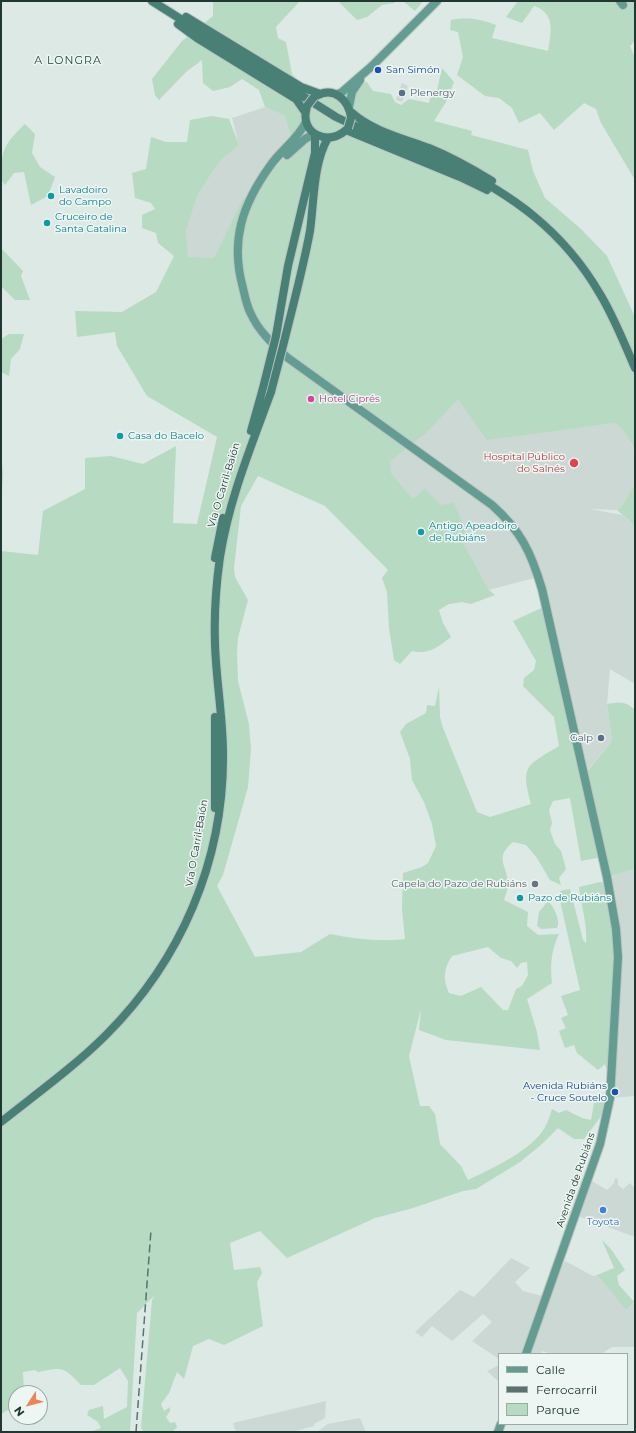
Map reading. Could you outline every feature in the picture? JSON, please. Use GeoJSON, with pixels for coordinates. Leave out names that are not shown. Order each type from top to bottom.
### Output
{"type":"FeatureCollection","features":[{"type":"Feature","properties":{"kind":"highway"},"geometry":{"type":"LineString","coordinates":[[145,1],[197,38],[296,99],[306,109]]}},
{"type":"Feature","properties":{"kind":"highway"},"geometry":{"type":"LineString","coordinates":[[152,1],[336,117],[448,164],[489,184],[527,209],[559,238],[578,261],[600,294],[635,368]]}},
{"type":"Feature","properties":{"kind":"highway"},"geometry":{"type":"LineString","coordinates":[[156,1],[186,17],[317,96]]}},
{"type":"Feature","properties":{"kind":"highway"},"geometry":{"type":"LineString","coordinates":[[350,112],[347,129],[338,136],[328,138],[315,134],[306,122],[306,109],[317,96],[326,92],[337,94],[344,99],[350,112],[357,118],[376,128],[463,163],[509,192],[551,224],[576,253],[593,276],[620,326],[626,349]]}},
{"type":"Feature","properties":{"kind":"highway"},"geometry":{"type":"LineString","coordinates":[[347,129],[460,177],[527,209]]}},
{"type":"Feature","properties":{"kind":"highway","name":"Vía O Carril-Baión"},"geometry":{"type":"LineString","coordinates":[[267,390],[288,266],[315,153],[315,134]]}},
{"type":"Feature","properties":{"kind":"highway","name":"Vía O Carril-Baión"},"geometry":{"type":"LineString","coordinates":[[1,1122],[84,1055],[123,1017],[157,974],[172,951],[204,880],[212,851],[223,787],[223,752],[215,643],[216,600],[220,558],[240,473],[284,342],[310,230],[319,162],[324,144],[328,138]]}},
{"type":"Feature","properties":{"kind":"main road"},"geometry":{"type":"LineString","coordinates":[[337,94],[341,93],[372,66],[437,1]]}},
{"type":"Feature","properties":{"kind":"main road"},"geometry":{"type":"LineString","coordinates":[[350,112],[352,92],[372,66]]}},
{"type":"Feature","properties":{"kind":"main road"},"geometry":{"type":"LineString","coordinates":[[258,184],[270,166],[300,133],[306,122]]}},
{"type":"Feature","properties":{"kind":"main road"},"geometry":{"type":"LineString","coordinates":[[258,184],[288,153],[304,139],[315,134]]}},
{"type":"Feature","properties":{"kind":"main road","name":"Avenida de Rubiáns"},"geometry":{"type":"LineString","coordinates":[[258,184],[249,200],[242,219],[237,256],[238,273],[245,296],[251,314],[260,328],[271,343],[303,370],[492,505],[506,518],[519,533],[535,566],[551,628],[607,877],[618,957],[610,1098],[600,1144],[526,1353]]}},
{"type":"Feature","properties":{"kind":"shaded area","name":"Plenergy"},"geometry":{"type":"Polygon","coordinates":[[[402,83],[408,86],[402,102],[396,100],[402,83]]]}},
{"type":"Feature","properties":{"kind":"shaded area"},"geometry":{"type":"Polygon","coordinates":[[[265,107],[285,116],[294,148],[237,255],[189,279],[186,231],[198,194],[220,161],[239,145],[232,118],[265,107]]]}},
{"type":"Feature","properties":{"kind":"shaded area"},"geometry":{"type":"Polygon","coordinates":[[[303,370],[446,382],[489,441],[488,439],[615,423],[621,427],[628,436],[635,452],[635,486],[621,507],[617,510],[590,509],[622,515],[635,526],[635,684],[610,669],[607,704],[612,741],[584,774],[538,577],[489,590],[441,505],[413,499],[303,370]]]}},
{"type":"Feature","properties":{"kind":"shaded area"},"geometry":{"type":"Polygon","coordinates":[[[635,869],[635,1096],[610,1098],[607,877],[635,869]]]}},
{"type":"Feature","properties":{"kind":"shaded area"},"geometry":{"type":"Polygon","coordinates":[[[615,1178],[618,1179],[618,1185],[623,1189],[630,1183],[635,1188],[635,1237],[575,1215],[587,1180],[592,1181],[607,1190],[614,1183],[615,1178]]]}},
{"type":"Feature","properties":{"kind":"shaded area"},"geometry":{"type":"Polygon","coordinates":[[[511,1258],[530,1268],[515,1282],[523,1291],[546,1297],[565,1261],[593,1276],[597,1275],[626,1310],[634,1302],[635,1347],[612,1347],[603,1353],[549,1353],[542,1351],[541,1353],[498,1353],[498,1358],[472,1341],[492,1322],[483,1314],[452,1341],[432,1326],[422,1337],[415,1332],[460,1290],[474,1297],[511,1258]]]}},
{"type":"Feature","properties":{"kind":"shaded area"},"geometry":{"type":"Polygon","coordinates":[[[498,1366],[498,1381],[487,1371],[498,1366]]]}},
{"type":"Feature","properties":{"kind":"shaded area"},"geometry":{"type":"Polygon","coordinates":[[[326,1401],[325,1418],[314,1424],[314,1426],[292,1432],[236,1432],[233,1423],[326,1401]]]}},
{"type":"Feature","properties":{"kind":"shaded area"},"geometry":{"type":"Polygon","coordinates":[[[360,1418],[366,1432],[317,1432],[328,1424],[360,1418]]]}},
{"type":"Feature","properties":{"kind":"green space"},"geometry":{"type":"Polygon","coordinates":[[[213,1],[300,1],[276,27],[278,38],[286,42],[292,74],[311,91],[345,97],[355,84],[367,82],[373,91],[391,94],[395,102],[401,105],[409,99],[429,103],[432,90],[437,90],[442,68],[454,82],[446,102],[434,121],[472,131],[471,135],[528,150],[533,171],[545,198],[581,229],[607,256],[635,317],[635,452],[632,443],[622,429],[615,423],[487,440],[458,399],[427,432],[390,461],[391,473],[413,499],[425,489],[441,505],[454,503],[467,534],[463,543],[489,590],[495,595],[471,604],[462,602],[449,604],[439,610],[443,623],[451,637],[437,647],[428,651],[412,651],[400,664],[394,660],[389,628],[387,592],[382,578],[388,570],[325,506],[258,476],[241,506],[234,568],[235,577],[248,600],[238,638],[237,654],[238,681],[249,724],[251,749],[248,787],[223,875],[217,886],[255,957],[301,952],[330,934],[368,940],[405,939],[402,909],[403,873],[422,867],[428,863],[436,846],[432,824],[424,802],[412,780],[410,759],[400,732],[406,724],[426,713],[427,705],[435,706],[439,687],[440,717],[443,728],[477,812],[490,817],[531,804],[526,781],[529,768],[533,763],[559,746],[554,717],[523,686],[524,678],[534,670],[536,661],[513,621],[546,606],[585,774],[612,741],[607,704],[622,703],[629,705],[635,710],[635,869],[607,877],[602,857],[581,861],[570,798],[553,801],[549,810],[552,823],[550,830],[555,844],[561,851],[566,869],[559,878],[561,885],[550,880],[537,858],[526,845],[513,842],[507,848],[503,858],[508,885],[504,900],[528,912],[527,926],[538,935],[559,934],[554,946],[552,958],[552,983],[527,999],[537,1032],[540,1050],[446,1040],[419,1030],[421,1009],[409,1056],[420,1106],[429,1106],[435,1114],[440,1144],[461,1166],[468,1180],[511,1158],[531,1143],[545,1127],[552,1109],[559,1113],[566,1110],[582,1118],[591,1120],[594,1103],[605,1101],[610,1090],[608,1107],[584,1139],[574,1139],[558,1128],[542,1144],[520,1162],[476,1189],[463,1191],[410,1209],[375,1218],[287,1258],[260,1231],[230,1243],[234,1270],[260,1267],[262,1273],[257,1282],[263,1326],[224,1345],[209,1339],[193,1346],[184,1379],[177,1372],[169,1393],[161,1404],[164,1411],[170,1407],[170,1411],[166,1417],[170,1423],[175,1422],[177,1427],[172,1432],[144,1432],[141,1428],[152,1300],[155,1295],[137,1313],[130,1432],[90,1432],[101,1428],[98,1422],[87,1415],[89,1410],[103,1406],[104,1419],[127,1407],[128,1381],[120,1368],[94,1385],[81,1385],[66,1371],[58,1369],[38,1372],[35,1370],[23,1372],[24,1385],[8,1385],[8,1410],[1,1414],[1,551],[38,555],[43,511],[85,489],[85,458],[111,456],[143,464],[176,446],[173,523],[197,524],[217,437],[147,396],[117,346],[115,332],[77,337],[75,311],[122,312],[156,292],[174,256],[158,243],[156,233],[142,228],[142,215],[155,209],[151,203],[135,198],[132,173],[146,169],[151,137],[166,142],[187,142],[190,120],[212,116],[229,119],[239,145],[220,161],[198,194],[186,231],[188,257],[214,258],[242,201],[294,148],[285,116],[265,107],[259,90],[242,79],[230,87],[213,91],[203,83],[202,60],[186,72],[159,100],[155,95],[152,79],[182,41],[213,16],[213,1]],[[488,947],[452,956],[447,965],[445,974],[449,993],[461,996],[481,987],[503,1010],[508,1010],[516,989],[522,986],[528,975],[527,962],[521,963],[517,968],[511,961],[501,958],[488,947]]]}},
{"type":"Feature","properties":{"kind":"green space"},"geometry":{"type":"Polygon","coordinates":[[[338,1],[394,1],[395,3],[382,5],[367,17],[357,20],[338,1]]]}},
{"type":"Feature","properties":{"kind":"green space"},"geometry":{"type":"Polygon","coordinates":[[[403,1],[423,1],[415,11],[403,1]]]}},
{"type":"Feature","properties":{"kind":"green space"},"geometry":{"type":"Polygon","coordinates":[[[518,1],[635,1],[635,41],[630,46],[635,58],[635,180],[601,123],[596,109],[584,103],[554,130],[540,113],[519,123],[512,108],[499,98],[485,96],[457,75],[463,57],[458,32],[450,30],[451,20],[468,19],[490,23],[496,25],[492,38],[548,51],[551,31],[549,19],[546,13],[534,6],[522,23],[506,17],[518,1]]]}},
{"type":"Feature","properties":{"kind":"green space"},"geometry":{"type":"Polygon","coordinates":[[[25,124],[35,134],[32,153],[40,167],[55,177],[48,196],[31,205],[24,172],[14,173],[5,185],[1,180],[2,161],[5,148],[12,137],[25,124]]]}},
{"type":"Feature","properties":{"kind":"green space"},"geometry":{"type":"Polygon","coordinates":[[[1,248],[23,271],[21,276],[30,300],[15,300],[1,286],[1,248]]]}},
{"type":"Feature","properties":{"kind":"green space"},"geometry":{"type":"Polygon","coordinates":[[[9,334],[24,334],[20,349],[11,359],[9,376],[1,372],[1,339],[9,334]]]}},
{"type":"Feature","properties":{"kind":"green space"},"geometry":{"type":"Polygon","coordinates":[[[1,453],[3,473],[1,512],[1,453]]]}},
{"type":"Feature","properties":{"kind":"green space"},"geometry":{"type":"Polygon","coordinates":[[[635,485],[635,526],[617,510],[621,507],[635,485]]]}},
{"type":"Feature","properties":{"kind":"green space"},"geometry":{"type":"Polygon","coordinates":[[[600,882],[605,883],[616,929],[611,1083],[605,1064],[598,1070],[577,1053],[574,1045],[565,1048],[559,1031],[566,1028],[561,1018],[568,1015],[561,996],[580,990],[559,896],[560,891],[570,889],[583,940],[586,943],[585,923],[579,887],[600,882]]]}},
{"type":"Feature","properties":{"kind":"green space"},"geometry":{"type":"Polygon","coordinates":[[[548,901],[556,914],[558,925],[557,928],[541,929],[537,926],[539,912],[548,901]]]}},
{"type":"Feature","properties":{"kind":"green space"},"geometry":{"type":"Polygon","coordinates":[[[602,1240],[611,1249],[625,1270],[617,1276],[619,1285],[634,1302],[626,1310],[597,1275],[614,1268],[602,1240]]]}},
{"type":"Feature","properties":{"kind":"railway"},"geometry":{"type":"LineString","coordinates":[[136,1432],[151,1230]]}},
{"type":"Feature","properties":{"kind":"place","name":"San Simón"},"geometry":{"type":"Point","coordinates":[378,70]}},
{"type":"Feature","properties":{"kind":"place","name":"Plenergy"},"geometry":{"type":"Point","coordinates":[402,93]}},
{"type":"Feature","properties":{"kind":"place","name":"Lavadoiro do Campo"},"geometry":{"type":"Point","coordinates":[51,196]}},
{"type":"Feature","properties":{"kind":"place","name":"Cruceiro de Santa Catalina"},"geometry":{"type":"Point","coordinates":[47,223]}},
{"type":"Feature","properties":{"kind":"place","name":"Hotel Ciprés"},"geometry":{"type":"Point","coordinates":[311,399]}},
{"type":"Feature","properties":{"kind":"place","name":"Casa do Bacelo"},"geometry":{"type":"Point","coordinates":[120,436]}},
{"type":"Feature","properties":{"kind":"place","name":"Hospital Público do Salnés"},"geometry":{"type":"Point","coordinates":[574,463]}},
{"type":"Feature","properties":{"kind":"place","name":"Antigo Apeadoiro de Rubiáns"},"geometry":{"type":"Point","coordinates":[421,532]}},
{"type":"Feature","properties":{"kind":"place","name":"Galp"},"geometry":{"type":"Point","coordinates":[601,738]}},
{"type":"Feature","properties":{"kind":"place","name":"Capela do Pazo de Rubiáns"},"geometry":{"type":"Point","coordinates":[535,884]}},
{"type":"Feature","properties":{"kind":"place","name":"Pazo de Rubiáns"},"geometry":{"type":"Point","coordinates":[520,898]}},
{"type":"Feature","properties":{"kind":"place","name":"Avenida Rubiáns - Cruce Soutelo"},"geometry":{"type":"Point","coordinates":[615,1092]}},
{"type":"Feature","properties":{"kind":"place","name":"Toyota"},"geometry":{"type":"Point","coordinates":[603,1210]}},
{"type":"Feature","properties":{"kind":"district","name":"A LONGRA"},"geometry":{"type":"Point","coordinates":[68,61]}}]}
